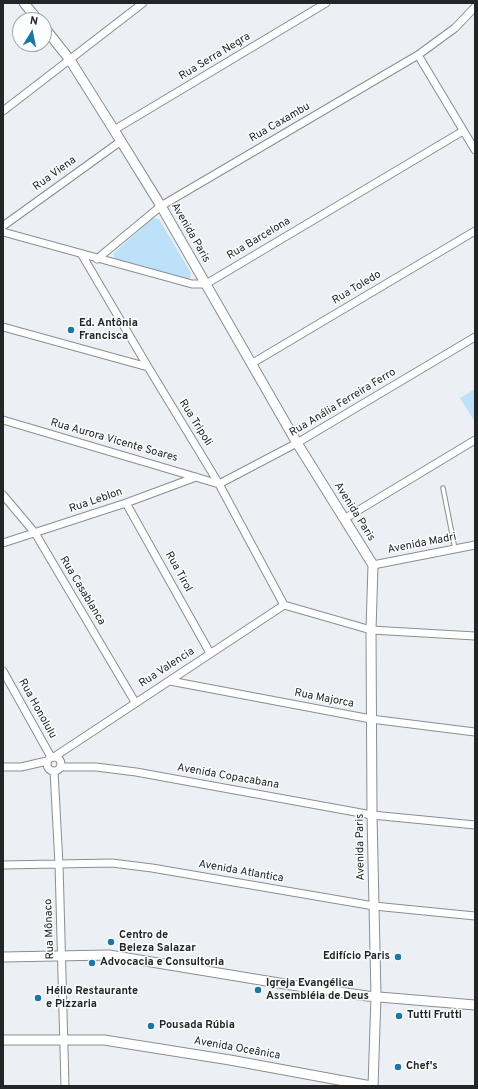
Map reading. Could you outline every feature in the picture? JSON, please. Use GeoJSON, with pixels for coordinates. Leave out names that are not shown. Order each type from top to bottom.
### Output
{"type":"FeatureCollection","features":[{"type":"Feature","properties":{"kind":"street"},"geometry":{"type":"LineString","coordinates":[[24,3],[31,12]]}},
{"type":"Feature","properties":{"kind":"street"},"geometry":{"type":"LineString","coordinates":[[3,111],[143,3]]}},
{"type":"Feature","properties":{"kind":"street","name":"Rua Serra Negra"},"geometry":{"type":"LineString","coordinates":[[114,130],[326,3]]}},
{"type":"Feature","properties":{"kind":"street","name":"Rua Caxambu"},"geometry":{"type":"LineString","coordinates":[[97,259],[161,206],[418,55],[454,28],[475,7]]}},
{"type":"Feature","properties":{"kind":"street","name":"Avenida Paris"},"geometry":{"type":"LineString","coordinates":[[52,38],[70,60],[161,206],[297,443],[373,566],[371,719],[376,996],[372,1086]]}},
{"type":"Feature","properties":{"kind":"street"},"geometry":{"type":"LineString","coordinates":[[418,55],[475,150]]}},
{"type":"Feature","properties":{"kind":"street","name":"Rua Barcelona"},"geometry":{"type":"LineString","coordinates":[[206,284],[463,131]]}},
{"type":"Feature","properties":{"kind":"street","name":"Rua Viena"},"geometry":{"type":"LineString","coordinates":[[3,226],[121,141]]}},
{"type":"Feature","properties":{"kind":"street","name":"Rua Toledo"},"geometry":{"type":"LineString","coordinates":[[251,364],[475,231]]}},
{"type":"Feature","properties":{"kind":"street"},"geometry":{"type":"LineString","coordinates":[[3,232],[82,255],[192,284],[206,284]]}},
{"type":"Feature","properties":{"kind":"street","name":"Rua Tripoli"},"geometry":{"type":"LineString","coordinates":[[82,255],[219,484],[284,605]]}},
{"type":"Feature","properties":{"kind":"street"},"geometry":{"type":"LineString","coordinates":[[3,327],[148,367]]}},
{"type":"Feature","properties":{"kind":"street","name":"Rua Anália Ferreira Ferro"},"geometry":{"type":"LineString","coordinates":[[219,484],[297,443],[475,336]]}},
{"type":"Feature","properties":{"kind":"street","name":"Rua Aurora Vicente Soares"},"geometry":{"type":"LineString","coordinates":[[3,420],[219,484]]}},
{"type":"Feature","properties":{"kind":"street"},"geometry":{"type":"LineString","coordinates":[[344,519],[475,440]]}},
{"type":"Feature","properties":{"kind":"street","name":"Rua Leblon"},"geometry":{"type":"LineString","coordinates":[[3,543],[126,503],[196,477]]}},
{"type":"Feature","properties":{"kind":"street","name":"Rua Casablanca"},"geometry":{"type":"LineString","coordinates":[[3,495],[35,533],[135,702]]}},
{"type":"Feature","properties":{"kind":"street","name":"Rua Tirol"},"geometry":{"type":"LineString","coordinates":[[126,503],[210,653]]}},
{"type":"Feature","properties":{"kind":"street","name":"Avenida Madri"},"geometry":{"type":"LineString","coordinates":[[373,566],[475,545]]}},
{"type":"Feature","properties":{"kind":"street"},"geometry":{"type":"LineString","coordinates":[[284,605],[371,630],[475,636]]}},
{"type":"Feature","properties":{"kind":"street","name":"Rua Valencia"},"geometry":{"type":"LineString","coordinates":[[54,763],[63,751],[284,605]]}},
{"type":"Feature","properties":{"kind":"street","name":"Rua Honolulu"},"geometry":{"type":"LineString","coordinates":[[3,671],[54,763]]}},
{"type":"Feature","properties":{"kind":"street","name":"Rua Majorca"},"geometry":{"type":"LineString","coordinates":[[170,681],[371,719],[475,732]]}},
{"type":"Feature","properties":{"kind":"street","name":"Avenida Copacabana"},"geometry":{"type":"LineString","coordinates":[[3,768],[54,763],[96,767],[136,772],[372,815],[475,825]]}},
{"type":"Feature","properties":{"kind":"street","name":"Rua Mônaco"},"geometry":{"type":"LineString","coordinates":[[54,763],[59,864],[65,1086]]}},
{"type":"Feature","properties":{"kind":"street","name":"Avenida Atlantica"},"geometry":{"type":"LineString","coordinates":[[3,865],[112,863],[152,868],[374,906],[475,916]]}},
{"type":"Feature","properties":{"kind":"street"},"geometry":{"type":"LineString","coordinates":[[3,957],[109,955],[291,985],[376,996],[475,1005]]}},
{"type":"Feature","properties":{"kind":"street","name":"Avenida Oceânica"},"geometry":{"type":"LineString","coordinates":[[3,1040],[64,1038],[104,1040],[372,1086]]}},
{"type":"Feature","properties":{"kind":"lane"},"geometry":{"type":"LineString","coordinates":[[443,488],[456,549]]}},
{"type":"Feature","properties":{"kind":"shaded area"},"geometry":{"type":"Polygon","coordinates":[[[153,218],[159,219],[191,273],[190,278],[186,280],[117,261],[114,258],[114,253],[153,218]]]}},
{"type":"Feature","properties":{"kind":"shaded area"},"geometry":{"type":"Polygon","coordinates":[[[475,389],[475,422],[460,398],[475,389]]]}},
{"type":"Feature","properties":{"kind":"place","name":"Ed. Antônia Francisca"},"geometry":{"type":"Point","coordinates":[71,330]}},
{"type":"Feature","properties":{"kind":"place","name":"Centro de Beleza Salazar"},"geometry":{"type":"Point","coordinates":[111,942]}},
{"type":"Feature","properties":{"kind":"place","name":"Edifício Paris"},"geometry":{"type":"Point","coordinates":[398,957]}},
{"type":"Feature","properties":{"kind":"place","name":"Advocacia e Consultoria"},"geometry":{"type":"Point","coordinates":[92,963]}},
{"type":"Feature","properties":{"kind":"place","name":"Igreja Evangélica Assembléia de Deus"},"geometry":{"type":"Point","coordinates":[258,990]}},
{"type":"Feature","properties":{"kind":"place","name":"Hélio Restaurante e Pizzaria"},"geometry":{"type":"Point","coordinates":[38,998]}},
{"type":"Feature","properties":{"kind":"place","name":"Tutti Frutti"},"geometry":{"type":"Point","coordinates":[399,1016]}},
{"type":"Feature","properties":{"kind":"place","name":"Pousada Rúbia"},"geometry":{"type":"Point","coordinates":[151,1026]}},
{"type":"Feature","properties":{"kind":"place","name":"Chef's"},"geometry":{"type":"Point","coordinates":[398,1067]}}]}
